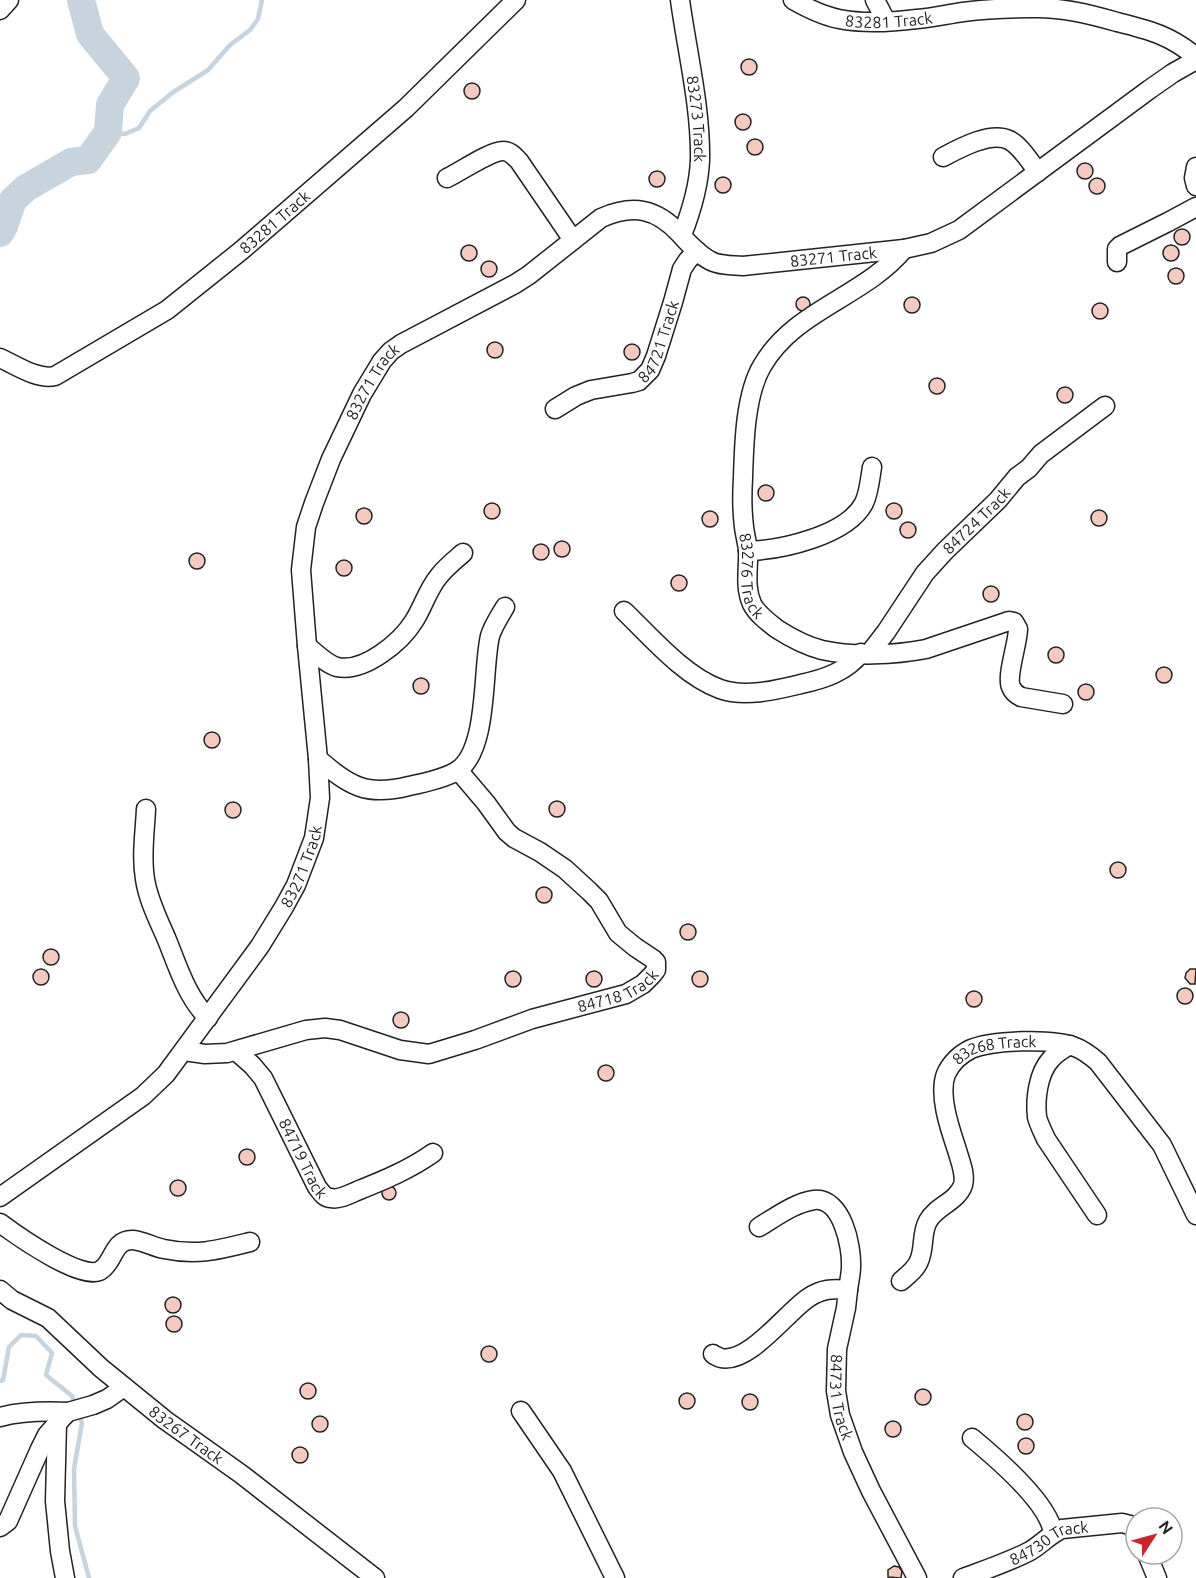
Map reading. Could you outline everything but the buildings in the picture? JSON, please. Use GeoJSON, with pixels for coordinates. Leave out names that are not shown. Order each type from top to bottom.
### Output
{"type":"FeatureCollection","features":[{"type":"Feature","properties":{"kind":"street"},"geometry":{"type":"LineString","coordinates":[[0,10],[9,0]]}},
{"type":"Feature","properties":{"kind":"street","name":"83281 Track"},"geometry":{"type":"LineString","coordinates":[[0,358],[36,375],[49,378],[167,310],[242,250],[406,108],[516,0]]}},
{"type":"Feature","properties":{"kind":"street","name":"83273 Track"},"geometry":{"type":"LineString","coordinates":[[680,0],[696,106],[700,162],[692,205],[682,236]]}},
{"type":"Feature","properties":{"kind":"street","name":"83281 Track"},"geometry":{"type":"LineString","coordinates":[[793,0],[840,19],[886,21],[916,20],[1012,4],[1074,11],[1134,26],[1171,39],[1196,59]]}},
{"type":"Feature","properties":{"kind":"street"},"geometry":{"type":"LineString","coordinates":[[875,0],[886,21]]}},
{"type":"Feature","properties":{"kind":"street","name":"83271 Track"},"geometry":{"type":"LineString","coordinates":[[0,1197],[143,1096],[166,1074],[260,946],[296,885],[314,838],[320,798],[301,570],[306,527],[331,459],[374,372],[391,351],[515,284],[601,218],[626,210],[639,210],[661,217],[672,225],[696,251],[712,262],[724,265],[743,266],[904,249],[931,243],[959,230],[1150,89],[1196,59]]}},
{"type":"Feature","properties":{"kind":"street"},"geometry":{"type":"LineString","coordinates":[[943,157],[971,144],[998,137],[1016,145],[1038,171]]}},
{"type":"Feature","properties":{"kind":"street"},"geometry":{"type":"LineString","coordinates":[[447,178],[494,153],[504,151],[511,153],[519,161],[573,240]]}},
{"type":"Feature","properties":{"kind":"street"},"geometry":{"type":"LineString","coordinates":[[1196,166],[1194,178],[1196,186]]}},
{"type":"Feature","properties":{"kind":"street"},"geometry":{"type":"LineString","coordinates":[[1117,262],[1117,249],[1120,246],[1196,207]]}},
{"type":"Feature","properties":{"kind":"street","name":"83276 Track"},"geometry":{"type":"LineString","coordinates":[[904,249],[885,269],[866,284],[797,326],[761,367],[754,386],[745,435],[742,499],[748,551],[748,594],[753,606],[770,624],[793,638],[822,650],[865,654],[926,649],[1011,621],[1017,625],[1018,629],[1009,679],[1012,690],[1021,697],[1063,704]]}},
{"type":"Feature","properties":{"kind":"street","name":"84721 Track"},"geometry":{"type":"LineString","coordinates":[[555,409],[591,390],[639,381],[650,370],[674,302],[682,270],[696,251]]}},
{"type":"Feature","properties":{"kind":"street","name":"84724 Track"},"geometry":{"type":"LineString","coordinates":[[624,612],[689,671],[721,689],[754,692],[780,689],[843,670],[865,654],[886,632],[925,573],[998,500],[1017,477],[1029,468],[1041,454],[1106,406]]}},
{"type":"Feature","properties":{"kind":"street"},"geometry":{"type":"LineString","coordinates":[[748,551],[780,548],[813,538],[840,526],[864,503],[872,467]]}},
{"type":"Feature","properties":{"kind":"street"},"geometry":{"type":"LineString","coordinates":[[307,646],[335,666],[352,667],[388,649],[408,631],[440,575],[463,553]]}},
{"type":"Feature","properties":{"kind":"street"},"geometry":{"type":"LineString","coordinates":[[318,759],[353,785],[373,791],[396,790],[458,770],[470,756],[475,744],[483,708],[490,634],[505,607]]}},
{"type":"Feature","properties":{"kind":"street","name":"84718 Track"},"geometry":{"type":"LineString","coordinates":[[184,1051],[218,1054],[236,1051],[306,1030],[325,1028],[340,1030],[400,1050],[429,1054],[532,1020],[626,994],[643,984],[652,975],[656,970],[656,962],[618,933],[599,901],[565,869],[507,832],[458,770]]}},
{"type":"Feature","properties":{"kind":"street"},"geometry":{"type":"LineString","coordinates":[[146,809],[144,859],[146,887],[190,994],[208,1018]]}},
{"type":"Feature","properties":{"kind":"street","name":"83268 Track"},"geometry":{"type":"LineString","coordinates":[[902,1281],[920,1260],[929,1219],[954,1198],[963,1185],[962,1166],[951,1131],[944,1087],[946,1074],[953,1063],[970,1050],[980,1046],[1032,1041],[1063,1043],[1089,1054],[1098,1062],[1153,1133],[1194,1205]]}},
{"type":"Feature","properties":{"kind":"street"},"geometry":{"type":"LineString","coordinates":[[1070,1046],[1051,1058],[1042,1073],[1038,1088],[1037,1118],[1046,1139],[1097,1215]]}},
{"type":"Feature","properties":{"kind":"street","name":"84719 Track"},"geometry":{"type":"LineString","coordinates":[[236,1051],[263,1078],[324,1196],[328,1198],[343,1196],[395,1176],[433,1153]]}},
{"type":"Feature","properties":{"kind":"street","name":"84731 Track"},"geometry":{"type":"LineString","coordinates":[[759,1227],[799,1204],[813,1200],[823,1200],[839,1214],[851,1253],[846,1308],[837,1349],[836,1391],[840,1415],[853,1452],[871,1491],[917,1578]]}},
{"type":"Feature","properties":{"kind":"street"},"geometry":{"type":"LineString","coordinates":[[0,1223],[22,1239],[76,1269],[90,1273],[100,1272],[106,1266],[116,1247],[124,1241],[133,1240],[161,1249],[184,1253],[220,1250],[250,1242]]}},
{"type":"Feature","properties":{"kind":"street"},"geometry":{"type":"LineString","coordinates":[[713,1354],[730,1359],[737,1356],[763,1341],[808,1298],[834,1288],[848,1290]]}},
{"type":"Feature","properties":{"kind":"street","name":"83267 Track"},"geometry":{"type":"LineString","coordinates":[[0,1290],[12,1300],[48,1318],[101,1368],[165,1420],[242,1474],[375,1578]]}},
{"type":"Feature","properties":{"kind":"street"},"geometry":{"type":"LineString","coordinates":[[0,1527],[12,1515],[47,1435],[62,1418],[107,1399],[124,1387]]}},
{"type":"Feature","properties":{"kind":"street"},"geometry":{"type":"LineString","coordinates":[[521,1411],[562,1471],[615,1578]]}},
{"type":"Feature","properties":{"kind":"street"},"geometry":{"type":"LineString","coordinates":[[0,1417],[28,1412],[62,1418]]}},
{"type":"Feature","properties":{"kind":"street"},"geometry":{"type":"LineString","coordinates":[[62,1418],[55,1501],[65,1578]]}},
{"type":"Feature","properties":{"kind":"street"},"geometry":{"type":"LineString","coordinates":[[972,1438],[994,1456],[1035,1500],[1048,1517],[1053,1533]]}},
{"type":"Feature","properties":{"kind":"street","name":"84730 Track"},"geometry":{"type":"LineString","coordinates":[[963,1578],[1016,1557],[1041,1544],[1053,1533],[1068,1528],[1124,1524]]}},
{"type":"Feature","properties":{"kind":"waterway"},"geometry":{"type":"LineString","coordinates":[[0,233],[13,200],[26,188],[71,162],[88,160],[108,132],[110,105],[126,78],[90,34],[81,0]]}},
{"type":"Feature","properties":{"kind":"waterway"},"geometry":{"type":"LineString","coordinates":[[108,132],[125,134],[139,128],[150,111],[172,93],[208,70],[230,45],[250,30],[258,19],[262,0]]}},
{"type":"Feature","properties":{"kind":"waterway"},"geometry":{"type":"LineString","coordinates":[[0,1381],[3,1380],[9,1347],[21,1335],[36,1336],[52,1353],[46,1375],[72,1396],[74,1401]]}},
{"type":"Feature","properties":{"kind":"waterway"},"geometry":{"type":"LineString","coordinates":[[80,1418],[82,1423],[74,1469],[75,1526],[89,1578]]}}]}
